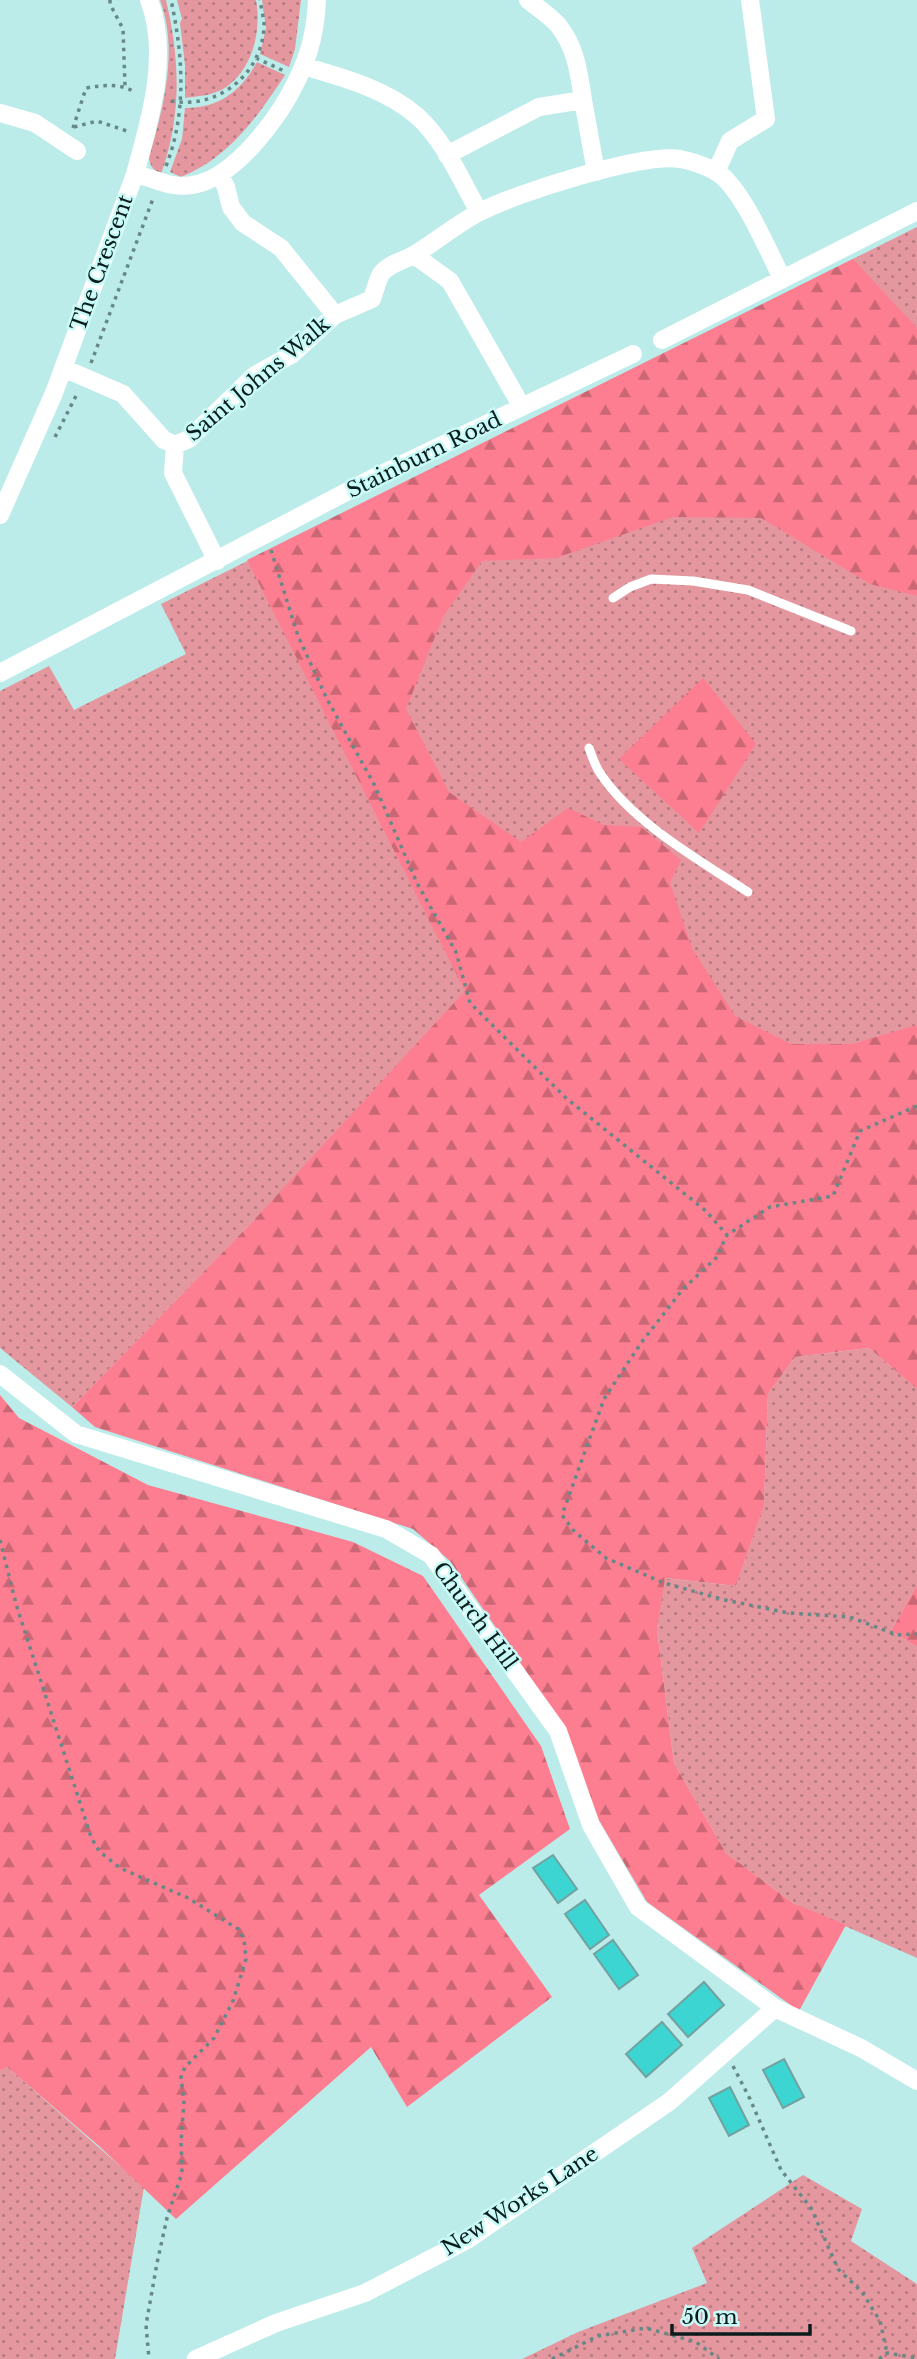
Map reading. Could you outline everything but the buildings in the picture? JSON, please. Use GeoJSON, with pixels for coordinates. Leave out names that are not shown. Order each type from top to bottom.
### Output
{"type":"FeatureCollection","features":[{"type":"Feature","properties":{"kind":"street","name":"The Crescent"},"geometry":{"type":"LineString","coordinates":[[0,515],[34,441],[63,368],[135,174],[150,112],[158,60],[156,22],[149,0]]}},
{"type":"Feature","properties":{"kind":"street"},"geometry":{"type":"LineString","coordinates":[[295,69],[312,38],[317,0]]}},
{"type":"Feature","properties":{"kind":"street"},"geometry":{"type":"LineString","coordinates":[[528,0],[557,24],[576,57],[596,172]]}},
{"type":"Feature","properties":{"kind":"street"},"geometry":{"type":"LineString","coordinates":[[716,172],[730,141],[766,120],[750,0]]}},
{"type":"Feature","properties":{"kind":"street"},"geometry":{"type":"LineString","coordinates":[[135,174],[168,185],[192,186],[220,175],[272,121],[299,77],[295,69]]}},
{"type":"Feature","properties":{"kind":"street"},"geometry":{"type":"LineString","coordinates":[[295,69],[350,80],[399,104],[418,117],[447,155],[479,212]]}},
{"type":"Feature","properties":{"kind":"street"},"geometry":{"type":"LineString","coordinates":[[447,155],[539,107],[583,100]]}},
{"type":"Feature","properties":{"kind":"street"},"geometry":{"type":"LineString","coordinates":[[0,113],[35,123],[77,151]]}},
{"type":"Feature","properties":{"kind":"street","name":"Saint Johns Walk"},"geometry":{"type":"LineString","coordinates":[[63,368],[123,394],[164,440],[175,445],[190,439],[255,375],[291,355],[335,315],[372,299],[381,275],[391,264],[414,256],[479,212],[507,200],[596,172],[653,160],[678,159],[716,172],[726,179],[738,194],[782,278]]}},
{"type":"Feature","properties":{"kind":"street"},"geometry":{"type":"LineString","coordinates":[[220,175],[231,207],[243,223],[281,248],[335,315]]}},
{"type":"Feature","properties":{"kind":"street"},"geometry":{"type":"LineString","coordinates":[[662,340],[917,211]]}},
{"type":"Feature","properties":{"kind":"street"},"geometry":{"type":"LineString","coordinates":[[414,256],[450,281],[522,407]]}},
{"type":"Feature","properties":{"kind":"street","name":"Stainburn Road"},"geometry":{"type":"LineString","coordinates":[[0,673],[375,477],[633,354]]}},
{"type":"Feature","properties":{"kind":"street"},"geometry":{"type":"LineString","coordinates":[[175,445],[173,473],[216,561]]}},
{"type":"Feature","properties":{"kind":"street","name":"Church Hill"},"geometry":{"type":"LineString","coordinates":[[0,1374],[76,1434],[386,1530],[431,1555],[558,1731],[590,1825],[638,1907],[775,2008],[862,2048],[917,2081]]}},
{"type":"Feature","properties":{"kind":"street","name":"New Works Lane"},"geometry":{"type":"LineString","coordinates":[[196,2359],[275,2323],[365,2294],[467,2240],[668,2102],[775,2008]]}},
{"type":"Feature","properties":{"kind":"lane"},"geometry":{"type":"LineString","coordinates":[[613,598],[630,586],[650,579],[693,581],[748,590],[851,631]]}},
{"type":"Feature","properties":{"kind":"lane"},"geometry":{"type":"LineString","coordinates":[[589,748],[599,772],[632,810],[748,892]]}},
{"type":"Feature","properties":{"kind":"path"},"geometry":{"type":"LineString","coordinates":[[110,0],[123,29],[125,86]]}},
{"type":"Feature","properties":{"kind":"path"},"geometry":{"type":"LineString","coordinates":[[34,441],[57,437],[86,378],[175,144],[181,80],[171,0]]}},
{"type":"Feature","properties":{"kind":"path"},"geometry":{"type":"LineString","coordinates":[[180,103],[223,95],[236,85],[256,57],[261,41],[264,22],[260,0]]}},
{"type":"Feature","properties":{"kind":"path"},"geometry":{"type":"LineString","coordinates":[[256,57],[295,69]]}},
{"type":"Feature","properties":{"kind":"path"},"geometry":{"type":"LineString","coordinates":[[73,128],[86,88],[125,86],[135,92]]}},
{"type":"Feature","properties":{"kind":"path"},"geometry":{"type":"LineString","coordinates":[[97,121],[132,133]]}},
{"type":"Feature","properties":{"kind":"path"},"geometry":{"type":"LineString","coordinates":[[267,534],[298,636],[327,699],[375,786],[417,883],[456,952],[470,1003],[566,1098],[706,1211],[727,1235]]}},
{"type":"Feature","properties":{"kind":"path"},"geometry":{"type":"LineString","coordinates":[[917,1106],[860,1131],[833,1196],[770,1207],[727,1235],[716,1258],[683,1289],[649,1332],[604,1399],[562,1515],[574,1531],[606,1558],[664,1583],[725,1600],[789,1613],[850,1617],[897,1635],[917,1634]]}},
{"type":"Feature","properties":{"kind":"path"},"geometry":{"type":"LineString","coordinates":[[0,1540],[16,1604],[91,1837],[99,1851],[120,1868],[188,1898],[238,1929],[244,1939],[246,1959],[233,2001],[214,2038],[185,2067],[181,2077],[184,2103],[182,2173],[167,2218],[157,2263],[146,2325],[149,2359]]}},
{"type":"Feature","properties":{"kind":"path"},"geometry":{"type":"LineString","coordinates":[[726,2052],[750,2098],[781,2170],[811,2208],[838,2269],[862,2292],[880,2321],[887,2353]]}},
{"type":"Feature","properties":{"kind":"path"},"geometry":{"type":"LineString","coordinates":[[552,2359],[598,2336],[646,2328],[696,2342],[719,2359]]}},
{"type":"Feature","properties":{"kind":"path"},"geometry":{"type":"LineString","coordinates":[[879,2359],[887,2353],[917,2358]]}},
{"type":"Feature","properties":{"kind":"shaded area"},"geometry":{"type":"Polygon","coordinates":[[[160,0],[166,0],[171,22],[177,87],[173,131],[161,174],[153,168],[149,158],[164,99],[169,59],[166,19],[160,0]]]}},
{"type":"Feature","properties":{"kind":"shaded area"},"geometry":{"type":"Polygon","coordinates":[[[177,0],[256,0],[257,25],[253,50],[241,72],[223,89],[185,98],[185,65],[180,23],[182,19],[177,0]]]}},
{"type":"Feature","properties":{"kind":"shaded area"},"geometry":{"type":"Polygon","coordinates":[[[262,0],[301,0],[295,49],[289,67],[260,54],[266,28],[262,0]]]}},
{"type":"Feature","properties":{"kind":"shaded area"},"geometry":{"type":"Polygon","coordinates":[[[257,62],[285,75],[253,120],[214,159],[181,177],[170,172],[182,139],[185,108],[209,105],[228,96],[244,81],[257,62]]]}},
{"type":"Feature","properties":{"kind":"shaded area"},"geometry":{"type":"Polygon","coordinates":[[[917,227],[917,1065],[255,1219],[72,1407],[0,1348],[0,691],[49,666],[74,710],[186,654],[161,604],[917,227]]]}},
{"type":"Feature","properties":{"kind":"shaded area"},"geometry":{"type":"Polygon","coordinates":[[[869,1348],[917,1389],[917,1585],[891,1631],[917,1647],[917,1958],[793,1903],[726,1853],[674,1763],[657,1629],[664,1578],[736,1586],[764,1504],[768,1394],[795,1357],[869,1348]]]}},
{"type":"Feature","properties":{"kind":"shaded area"},"geometry":{"type":"Polygon","coordinates":[[[6,2066],[144,2187],[115,2359],[0,2359],[0,2070],[6,2066]]]}},
{"type":"Feature","properties":{"kind":"shaded area"},"geometry":{"type":"Polygon","coordinates":[[[803,2175],[862,2209],[851,2241],[917,2284],[917,2359],[522,2359],[578,2332],[707,2283],[692,2248],[803,2175]]]}},
{"type":"Feature","properties":{"kind":"green space"},"geometry":{"type":"Polygon","coordinates":[[[853,259],[917,328],[917,596],[870,584],[761,518],[673,517],[556,558],[482,561],[443,617],[406,709],[449,792],[521,842],[568,808],[604,825],[641,827],[681,860],[670,883],[692,948],[735,1016],[791,1044],[852,1044],[917,1025],[917,1389],[869,1348],[795,1357],[768,1394],[764,1505],[736,1586],[665,1578],[657,1629],[674,1763],[726,1853],[793,1903],[846,1925],[799,2011],[647,1902],[597,1817],[552,1709],[450,1561],[413,1529],[95,1427],[72,1407],[255,1219],[465,991],[247,560],[853,259]]]}},
{"type":"Feature","properties":{"kind":"green space"},"geometry":{"type":"Polygon","coordinates":[[[703,678],[756,744],[699,833],[619,759],[703,678]]]}},
{"type":"Feature","properties":{"kind":"green space"},"geometry":{"type":"Polygon","coordinates":[[[0,1395],[19,1418],[148,1485],[353,1542],[423,1576],[541,1746],[570,1829],[479,1895],[552,1997],[407,2107],[371,2047],[176,2219],[99,2146],[7,2067],[0,2070],[0,1395]]]}},
{"type":"Feature","properties":{"kind":"green space"},"geometry":{"type":"Polygon","coordinates":[[[917,1585],[917,1647],[891,1631],[917,1585]]]}}]}
